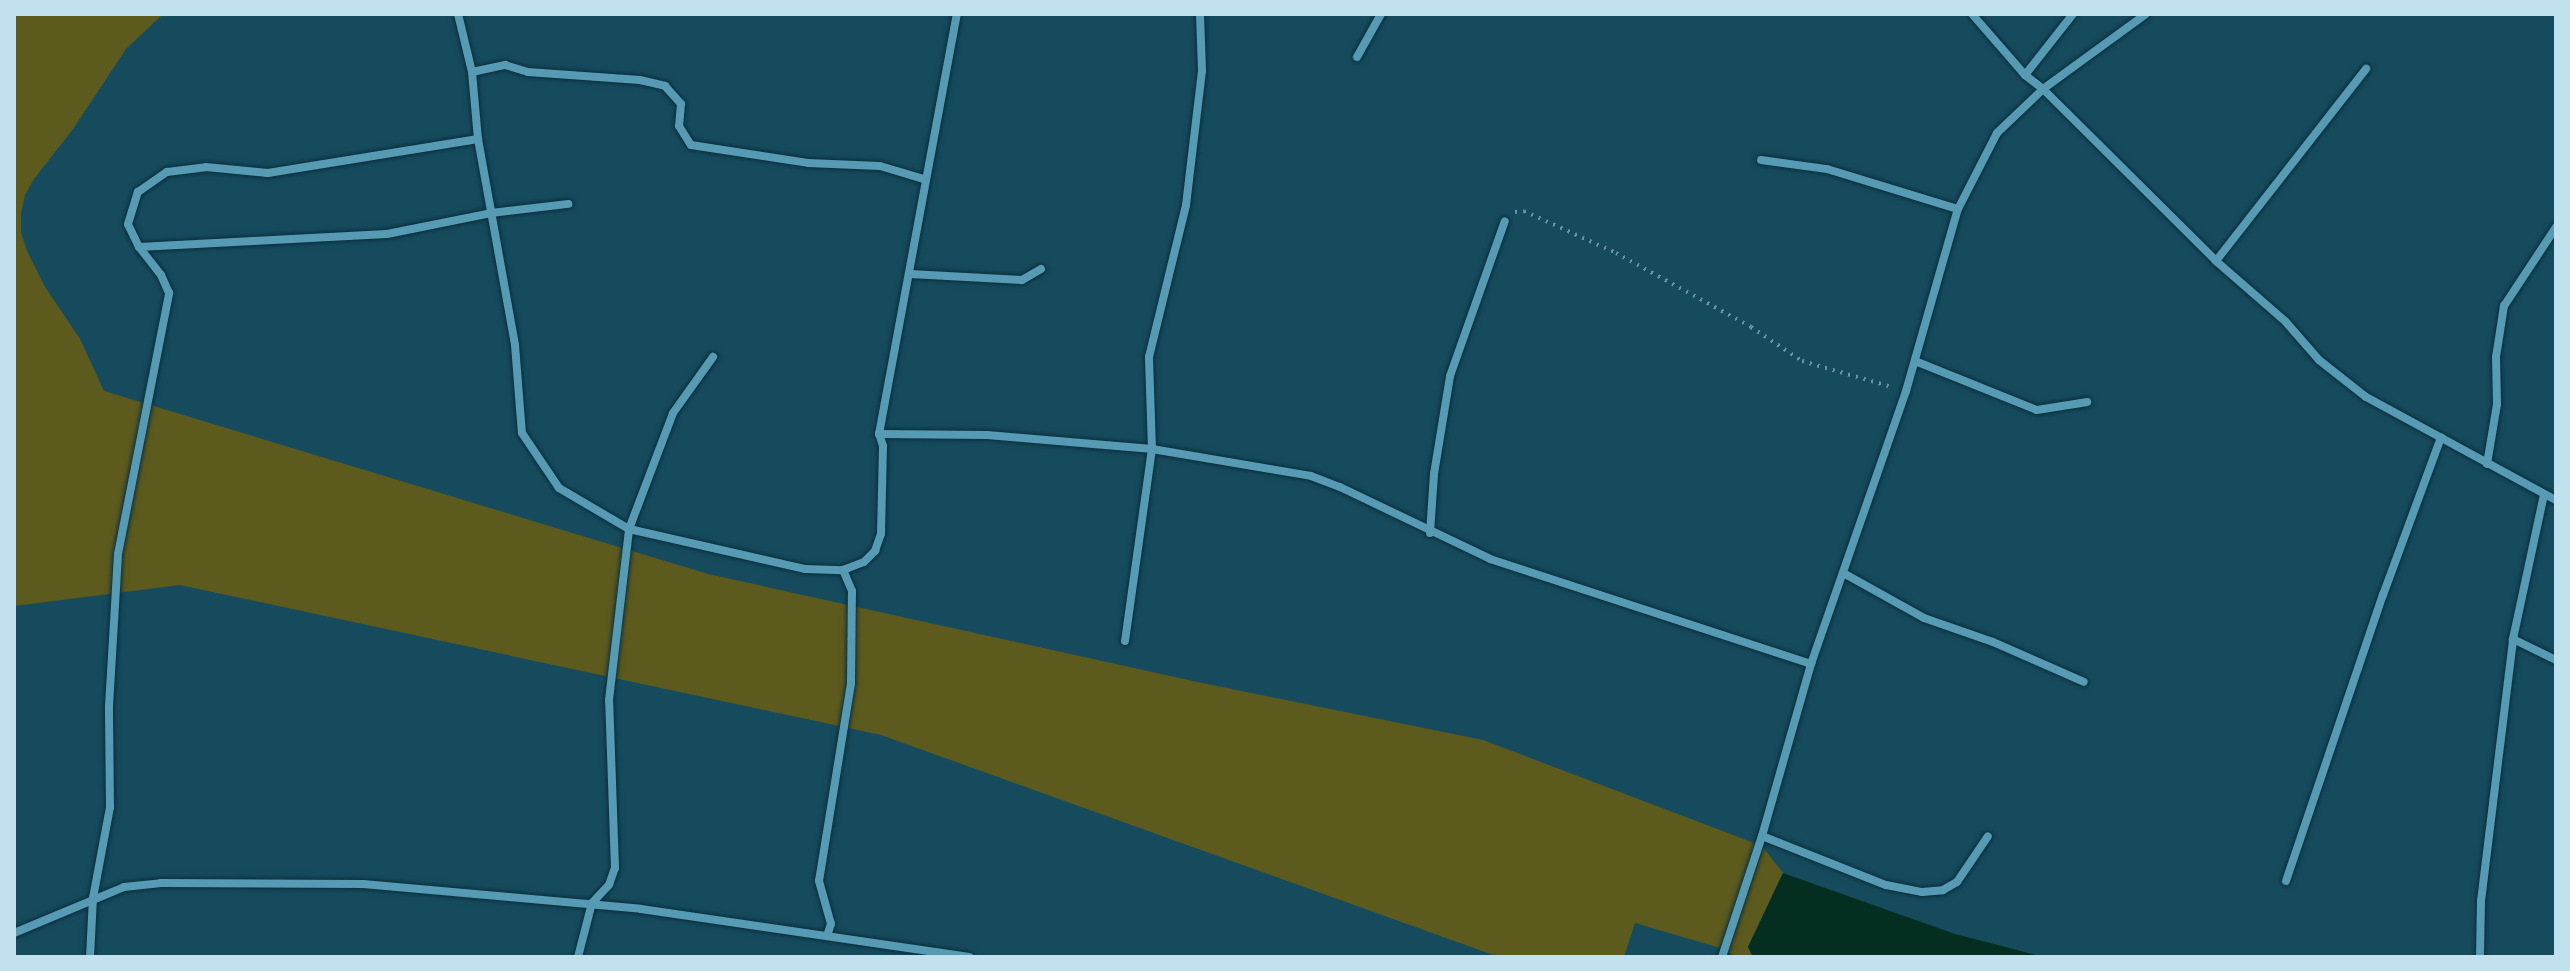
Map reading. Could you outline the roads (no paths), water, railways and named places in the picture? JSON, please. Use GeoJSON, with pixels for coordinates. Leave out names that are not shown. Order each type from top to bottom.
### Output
{"type":"FeatureCollection","features":[{"type":"Feature","properties":{"kind":"street"},"geometry":{"type":"LineString","coordinates":[[458,14],[472,72],[478,139],[515,345],[522,433],[559,488],[629,529],[805,569],[843,570],[864,562],[875,551],[881,534],[883,446],[879,434],[957,14]]}},
{"type":"Feature","properties":{"kind":"street"},"geometry":{"type":"LineString","coordinates":[[1125,641],[1152,449],[1149,357],[1186,205],[1202,71],[1200,14]]}},
{"type":"Feature","properties":{"kind":"street"},"geometry":{"type":"LineString","coordinates":[[1357,57],[1381,14]]}},
{"type":"Feature","properties":{"kind":"street"},"geometry":{"type":"LineString","coordinates":[[1972,14],[2025,75],[2043,89],[2216,261],[2285,321],[2319,360],[2366,397],[2556,500]]}},
{"type":"Feature","properties":{"kind":"street"},"geometry":{"type":"LineString","coordinates":[[2025,75],[2073,14]]}},
{"type":"Feature","properties":{"kind":"street"},"geometry":{"type":"LineString","coordinates":[[1722,957],[1762,836],[1811,664],[1845,574],[1906,391],[1958,209],[1997,133],[2043,89],[2146,14]]}},
{"type":"Feature","properties":{"kind":"street"},"geometry":{"type":"LineString","coordinates":[[472,72],[505,65],[528,72],[640,80],[665,86],[681,104],[679,126],[691,145],[808,163],[880,166],[924,179]]}},
{"type":"Feature","properties":{"kind":"street"},"geometry":{"type":"LineString","coordinates":[[2216,261],[2366,69]]}},
{"type":"Feature","properties":{"kind":"street"},"geometry":{"type":"LineString","coordinates":[[90,957],[93,898],[110,807],[109,706],[118,554],[169,293],[128,224],[138,192],[167,172],[206,167],[268,173],[478,139]]}},
{"type":"Feature","properties":{"kind":"street"},"geometry":{"type":"LineString","coordinates":[[1761,160],[1827,169],[1958,209]]}},
{"type":"Feature","properties":{"kind":"street"},"geometry":{"type":"LineString","coordinates":[[139,247],[387,234],[491,213],[568,204]]}},
{"type":"Feature","properties":{"kind":"street"},"geometry":{"type":"LineString","coordinates":[[1430,533],[1434,474],[1450,376],[1505,221]]}},
{"type":"Feature","properties":{"kind":"street"},"geometry":{"type":"LineString","coordinates":[[2487,464],[2497,404],[2496,357],[2504,306],[2556,227]]}},
{"type":"Feature","properties":{"kind":"street"},"geometry":{"type":"LineString","coordinates":[[910,274],[1022,280],[1041,269]]}},
{"type":"Feature","properties":{"kind":"street"},"geometry":{"type":"LineString","coordinates":[[578,957],[592,903],[609,885],[615,868],[609,700],[629,529],[673,413],[713,357]]}},
{"type":"Feature","properties":{"kind":"street"},"geometry":{"type":"LineString","coordinates":[[1915,361],[2037,410],[2087,402]]}},
{"type":"Feature","properties":{"kind":"street"},"geometry":{"type":"LineString","coordinates":[[879,434],[987,435],[1152,449],[1311,476],[1490,559],[1811,664]]}},
{"type":"Feature","properties":{"kind":"street"},"geometry":{"type":"LineString","coordinates":[[2286,881],[2383,595],[2441,437]]}},
{"type":"Feature","properties":{"kind":"street"},"geometry":{"type":"LineString","coordinates":[[2480,957],[2481,901],[2513,639],[2544,495]]}},
{"type":"Feature","properties":{"kind":"street"},"geometry":{"type":"LineString","coordinates":[[827,936],[831,924],[819,881],[851,683],[852,591],[843,570]]}},
{"type":"Feature","properties":{"kind":"street"},"geometry":{"type":"LineString","coordinates":[[1845,574],[1924,618],[1993,642],[2084,682]]}},
{"type":"Feature","properties":{"kind":"street"},"geometry":{"type":"LineString","coordinates":[[2513,639],[2556,660]]}},
{"type":"Feature","properties":{"kind":"street"},"geometry":{"type":"LineString","coordinates":[[1762,836],[1886,885],[1922,892],[1943,890],[1957,882],[1988,836]]}},
{"type":"Feature","properties":{"kind":"street"},"geometry":{"type":"LineString","coordinates":[[14,933],[124,887],[161,883],[363,884],[592,903],[970,957]]}}]}
